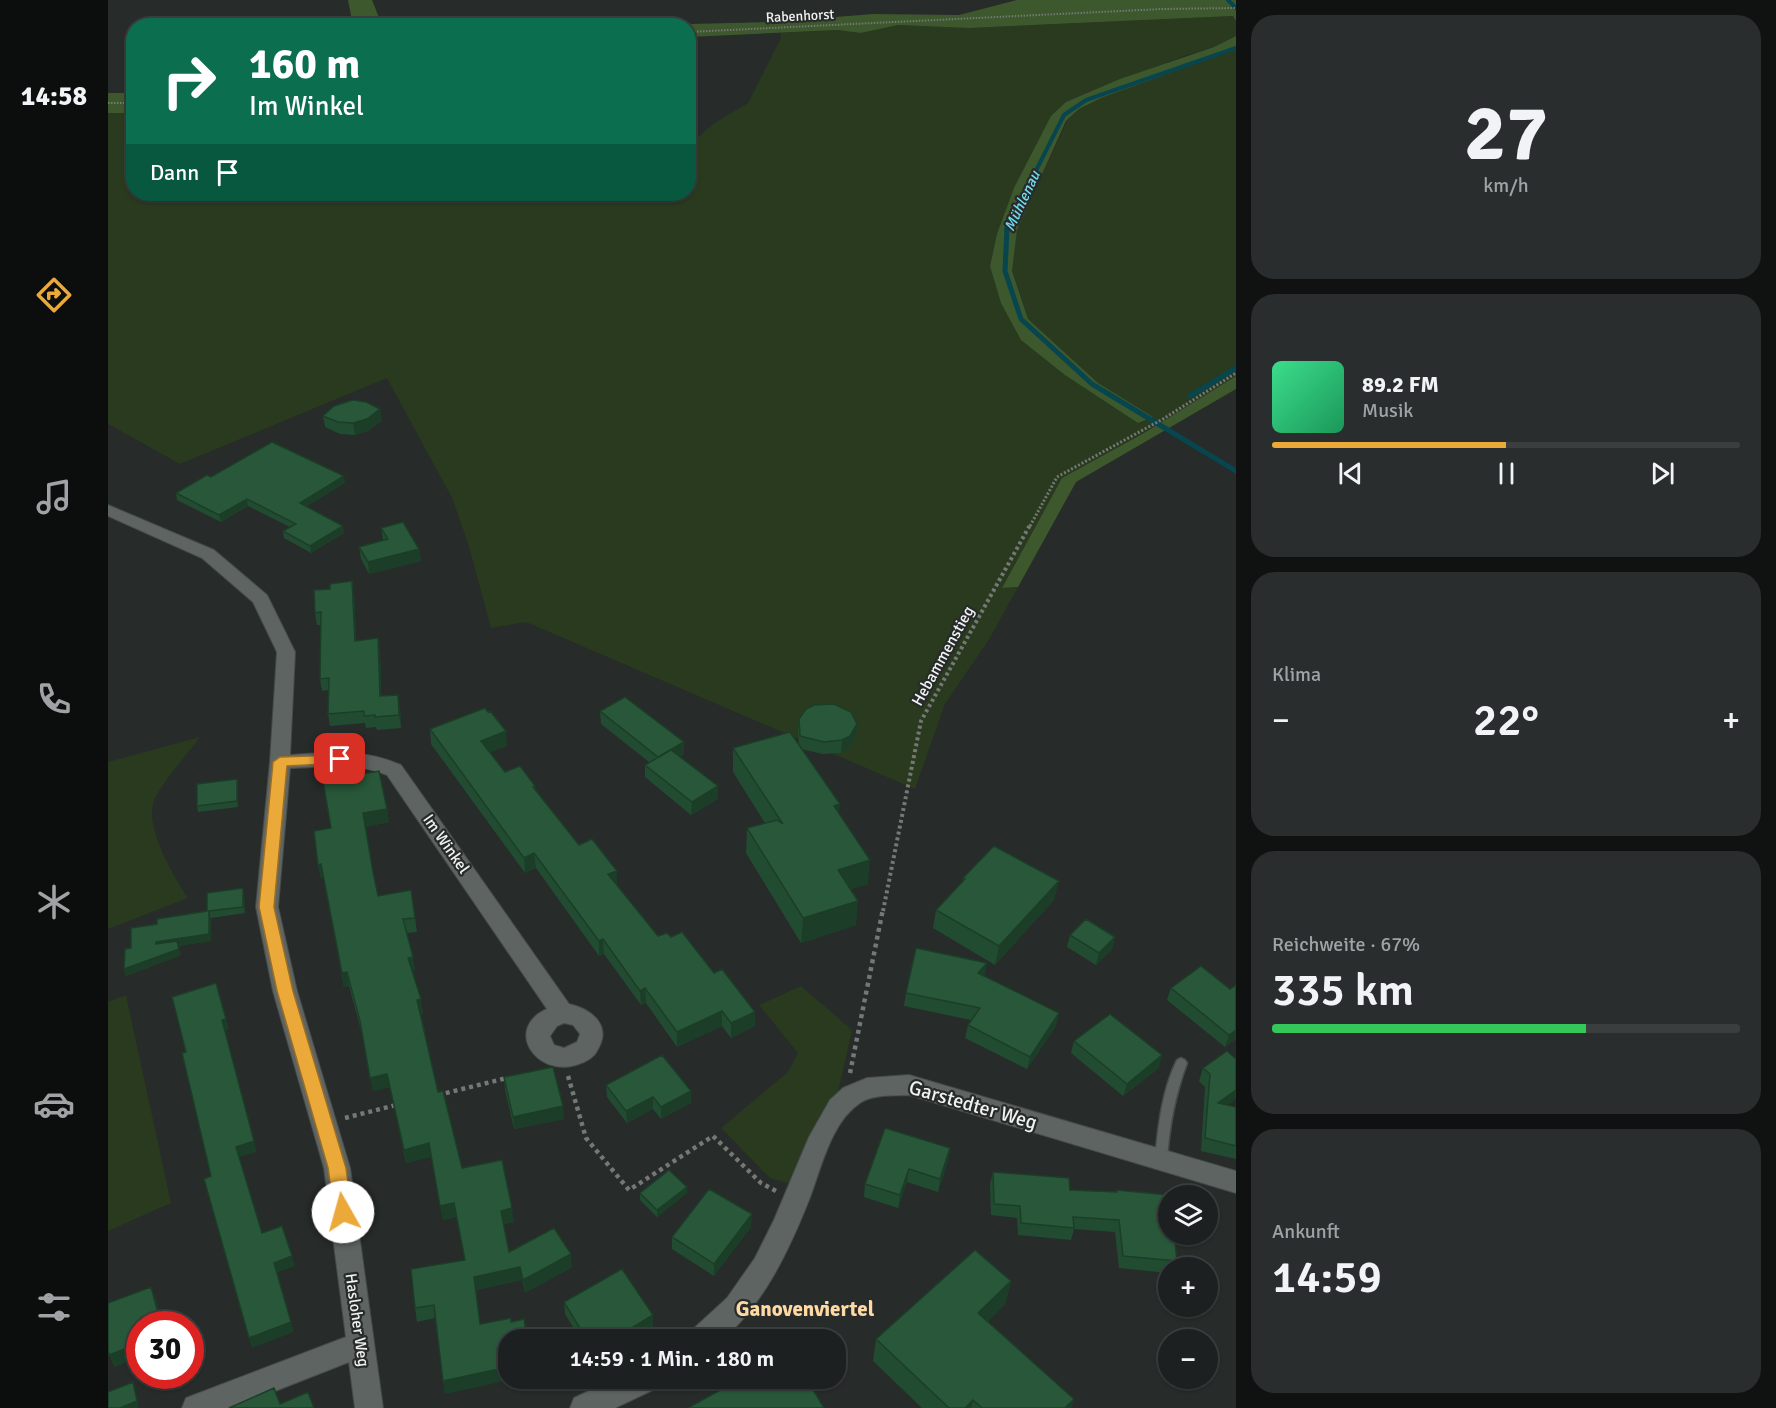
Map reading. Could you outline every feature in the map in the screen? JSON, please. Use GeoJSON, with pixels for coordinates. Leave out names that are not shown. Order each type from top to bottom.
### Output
{"type":"FeatureCollection","features":[{"type":"Feature","properties":{"kind":"street","name":"Hasloher Weg"},"geometry":{"type":"LineString","coordinates":[[108,510],[208,554],[261,599],[286,652],[280,762],[267,907],[285,991],[337,1168],[369,1408]]}},
{"type":"Feature","properties":{"kind":"street","name":"Im Winkel"},"geometry":{"type":"LineString","coordinates":[[280,762],[340,759],[372,761],[394,770],[562,1013]]}},
{"type":"Feature","properties":{"kind":"street"},"geometry":{"type":"LineString","coordinates":[[562,1013],[571,1013],[586,1020],[592,1034],[587,1048],[572,1057],[563,1058],[546,1053],[537,1040],[540,1026],[546,1020],[562,1013]]}},
{"type":"Feature","properties":{"kind":"street","name":"Garstedter Weg"},"geometry":{"type":"LineString","coordinates":[[844,1100],[872,1086],[909,1085],[1236,1182]]}},
{"type":"Feature","properties":{"kind":"street"},"geometry":{"type":"LineString","coordinates":[[716,1329],[766,1267],[823,1133],[844,1100]]}},
{"type":"Feature","properties":{"kind":"street"},"geometry":{"type":"LineString","coordinates":[[196,1408],[360,1345]]}},
{"type":"Feature","properties":{"kind":"street"},"geometry":{"type":"LineString","coordinates":[[584,1408],[624,1389]]}},
{"type":"Feature","properties":{"kind":"lane"},"geometry":{"type":"LineString","coordinates":[[1161,1161],[1170,1091],[1181,1063]]}},
{"type":"Feature","properties":{"kind":"path","name":"Rabenhorst"},"geometry":{"type":"LineString","coordinates":[[696,32],[1236,8]]}},
{"type":"Feature","properties":{"kind":"path"},"geometry":{"type":"LineString","coordinates":[[108,103],[126,104]]}},
{"type":"Feature","properties":{"kind":"path","name":"Hebammenstieg"},"geometry":{"type":"LineString","coordinates":[[844,1100],[921,721],[1057,477],[1163,419],[1236,373]]}},
{"type":"Feature","properties":{"kind":"path"},"geometry":{"type":"LineString","coordinates":[[563,1058],[586,1138],[629,1191],[713,1136],[761,1182],[796,1201]]}},
{"type":"Feature","properties":{"kind":"path"},"geometry":{"type":"LineString","coordinates":[[427,1098],[519,1075]]}},
{"type":"Feature","properties":{"kind":"path"},"geometry":{"type":"LineString","coordinates":[[324,1123],[404,1103]]}},
{"type":"Feature","properties":{"kind":"green space"},"geometry":{"type":"Polygon","coordinates":[[[348,0],[372,0],[379,18],[352,18],[348,0]]]}},
{"type":"Feature","properties":{"kind":"green space"},"geometry":{"type":"Polygon","coordinates":[[[1017,0],[1236,0],[1236,21],[1233,16],[969,28],[898,25],[861,33],[837,30],[696,37],[696,24],[774,22],[873,14],[959,15],[1017,0]]]}},
{"type":"Feature","properties":{"kind":"green space"},"geometry":{"type":"Polygon","coordinates":[[[1233,16],[1236,21],[1236,36],[1214,47],[1184,56],[1066,102],[997,234],[990,266],[1021,340],[1152,417],[1098,383],[1028,319],[1012,270],[1017,230],[1067,121],[1079,109],[1101,98],[1236,49],[1236,376],[1144,433],[1062,478],[1002,588],[1018,587],[990,638],[945,704],[915,789],[526,622],[491,628],[468,543],[452,498],[387,378],[180,464],[108,424],[108,113],[126,113],[126,201],[696,201],[696,139],[713,124],[748,103],[781,38],[780,33],[837,30],[862,33],[898,25],[969,28],[1233,16]]]}},
{"type":"Feature","properties":{"kind":"green space"},"geometry":{"type":"Polygon","coordinates":[[[1236,36],[1236,49],[1101,98],[1079,109],[1066,121],[1017,230],[1012,271],[1028,319],[1098,383],[1153,417],[1138,423],[1065,375],[1021,340],[1001,303],[990,266],[997,234],[1014,188],[1051,116],[1066,102],[1120,79],[1214,47],[1236,36]]]}},
{"type":"Feature","properties":{"kind":"green space"},"geometry":{"type":"Polygon","coordinates":[[[108,93],[126,93],[126,113],[108,113],[108,93]]]}},
{"type":"Feature","properties":{"kind":"green space"},"geometry":{"type":"Polygon","coordinates":[[[1236,376],[1236,389],[1076,482],[1018,587],[1002,588],[1062,478],[1144,433],[1236,376]]]}},
{"type":"Feature","properties":{"kind":"green space"},"geometry":{"type":"Polygon","coordinates":[[[200,737],[161,788],[152,807],[156,834],[161,848],[167,863],[188,898],[108,929],[108,762],[200,737]]]}},
{"type":"Feature","properties":{"kind":"green space"},"geometry":{"type":"Polygon","coordinates":[[[801,986],[852,1030],[837,1097],[791,1184],[770,1178],[721,1128],[788,1072],[798,1053],[759,1005],[801,986]]]}},
{"type":"Feature","properties":{"kind":"green space"},"geometry":{"type":"Polygon","coordinates":[[[126,995],[171,1203],[108,1231],[108,1002],[126,995]]]}},
{"type":"Feature","properties":{"kind":"building"},"geometry":{"type":"Polygon","coordinates":[[[353,400],[366,402],[380,409],[367,419],[353,423],[338,422],[323,416],[334,406],[353,400]]]}},
{"type":"Feature","properties":{"kind":"building"},"geometry":{"type":"Polygon","coordinates":[[[272,442],[344,476],[300,503],[343,526],[310,546],[283,531],[296,524],[247,499],[219,515],[176,493],[207,475],[211,477],[272,442]]]}},
{"type":"Feature","properties":{"kind":"building"},"geometry":{"type":"Polygon","coordinates":[[[403,522],[419,549],[368,562],[359,547],[388,539],[381,528],[403,522]]]}},
{"type":"Feature","properties":{"kind":"building"},"geometry":{"type":"Polygon","coordinates":[[[352,581],[355,641],[378,638],[380,696],[398,695],[399,715],[364,716],[364,711],[328,714],[329,678],[320,679],[321,612],[315,613],[314,590],[330,589],[330,584],[352,581]]]}},
{"type":"Feature","properties":{"kind":"building"},"geometry":{"type":"Polygon","coordinates":[[[625,697],[684,742],[658,757],[600,711],[625,697]]]}},
{"type":"Feature","properties":{"kind":"building"},"geometry":{"type":"Polygon","coordinates":[[[834,704],[851,712],[857,724],[850,736],[842,740],[824,742],[800,736],[799,719],[806,709],[814,705],[834,704]]]}},
{"type":"Feature","properties":{"kind":"building"},"geometry":{"type":"Polygon","coordinates":[[[485,708],[506,731],[481,741],[505,772],[520,766],[535,786],[533,787],[579,845],[592,839],[617,871],[608,874],[658,936],[667,933],[671,937],[682,932],[714,973],[722,969],[755,1012],[731,1023],[722,1011],[677,1032],[645,988],[640,991],[603,939],[599,941],[534,853],[524,858],[430,729],[485,708]]]}},
{"type":"Feature","properties":{"kind":"building"},"geometry":{"type":"Polygon","coordinates":[[[790,732],[840,804],[834,806],[870,860],[838,870],[858,901],[803,918],[747,828],[777,820],[783,824],[733,748],[790,732]]]}},
{"type":"Feature","properties":{"kind":"building"},"geometry":{"type":"Polygon","coordinates":[[[671,750],[718,786],[692,802],[645,765],[671,750]]]}},
{"type":"Feature","properties":{"kind":"building"},"geometry":{"type":"Polygon","coordinates":[[[379,771],[387,809],[363,813],[378,896],[411,890],[415,918],[403,919],[413,957],[408,958],[421,999],[417,1000],[438,1092],[443,1091],[462,1168],[502,1160],[512,1208],[501,1211],[509,1252],[554,1228],[571,1254],[523,1280],[520,1267],[474,1277],[480,1324],[511,1318],[511,1322],[524,1319],[525,1329],[498,1329],[498,1369],[443,1381],[434,1305],[415,1308],[411,1269],[465,1260],[454,1203],[440,1206],[429,1143],[404,1150],[387,1074],[370,1078],[360,1021],[347,972],[342,973],[321,864],[318,865],[314,831],[331,828],[323,781],[379,771]]]}},
{"type":"Feature","properties":{"kind":"building"},"geometry":{"type":"Polygon","coordinates":[[[237,779],[237,801],[197,806],[197,784],[237,779]]]}},
{"type":"Feature","properties":{"kind":"building"},"geometry":{"type":"Polygon","coordinates":[[[994,846],[1059,881],[999,946],[936,910],[994,846]]]}},
{"type":"Feature","properties":{"kind":"building"},"geometry":{"type":"Polygon","coordinates":[[[243,888],[243,907],[209,911],[209,934],[156,942],[156,944],[177,941],[179,949],[124,969],[125,949],[131,948],[131,928],[157,924],[157,919],[207,911],[207,893],[243,888]]]}},
{"type":"Feature","properties":{"kind":"building"},"geometry":{"type":"Polygon","coordinates":[[[1086,919],[1115,937],[1099,953],[1070,935],[1086,919]]]}},
{"type":"Feature","properties":{"kind":"building"},"geometry":{"type":"Polygon","coordinates":[[[916,948],[987,963],[978,973],[1059,1013],[1030,1057],[968,1025],[980,1008],[906,993],[916,948]]]}},
{"type":"Feature","properties":{"kind":"building"},"geometry":{"type":"Polygon","coordinates":[[[1201,966],[1230,989],[1236,985],[1236,1030],[1229,1035],[1171,988],[1201,966]]]}},
{"type":"Feature","properties":{"kind":"building"},"geometry":{"type":"Polygon","coordinates":[[[216,983],[226,1019],[222,1020],[254,1141],[236,1147],[262,1233],[282,1226],[292,1256],[274,1263],[291,1322],[249,1338],[204,1179],[211,1176],[182,1053],[186,1052],[172,997],[216,983]]]}},
{"type":"Feature","properties":{"kind":"building"},"geometry":{"type":"Polygon","coordinates":[[[1110,1014],[1162,1055],[1127,1084],[1074,1041],[1110,1014]]]}},
{"type":"Feature","properties":{"kind":"building"},"geometry":{"type":"Polygon","coordinates":[[[1227,1051],[1236,1059],[1236,1090],[1218,1103],[1236,1107],[1236,1146],[1205,1138],[1210,1074],[1203,1068],[1227,1051]]]}},
{"type":"Feature","properties":{"kind":"building"},"geometry":{"type":"Polygon","coordinates":[[[662,1055],[691,1091],[661,1107],[653,1097],[626,1111],[606,1085],[662,1055]]]}},
{"type":"Feature","properties":{"kind":"building"},"geometry":{"type":"Polygon","coordinates":[[[553,1067],[563,1106],[513,1117],[504,1077],[553,1067]]]}},
{"type":"Feature","properties":{"kind":"building"},"geometry":{"type":"Polygon","coordinates":[[[885,1128],[950,1148],[940,1179],[909,1169],[900,1195],[865,1184],[885,1128]]]}},
{"type":"Feature","properties":{"kind":"building"},"geometry":{"type":"Polygon","coordinates":[[[669,1170],[687,1187],[657,1210],[640,1193],[669,1170]]]}},
{"type":"Feature","properties":{"kind":"building"},"geometry":{"type":"Polygon","coordinates":[[[993,1172],[1069,1178],[1070,1190],[1117,1192],[1116,1190],[1158,1194],[1158,1245],[1175,1245],[1177,1257],[1158,1257],[1158,1259],[1123,1256],[1119,1220],[1073,1217],[1074,1228],[1021,1223],[1020,1206],[994,1204],[993,1172]]]}},
{"type":"Feature","properties":{"kind":"building"},"geometry":{"type":"Polygon","coordinates":[[[709,1189],[752,1214],[714,1264],[672,1237],[709,1189]]]}},
{"type":"Feature","properties":{"kind":"building"},"geometry":{"type":"Polygon","coordinates":[[[975,1250],[1011,1281],[978,1313],[1074,1399],[1065,1408],[982,1408],[973,1400],[965,1408],[949,1408],[876,1339],[975,1250]]]}},
{"type":"Feature","properties":{"kind":"building"},"geometry":{"type":"Polygon","coordinates":[[[622,1269],[653,1315],[630,1329],[580,1329],[564,1302],[622,1269]]]}},
{"type":"Feature","properties":{"kind":"building"},"geometry":{"type":"Polygon","coordinates":[[[151,1287],[157,1311],[126,1311],[126,1348],[109,1355],[108,1350],[108,1303],[151,1287]]]}},
{"type":"Feature","properties":{"kind":"building"},"geometry":{"type":"Polygon","coordinates":[[[126,1385],[126,1389],[134,1389],[137,1401],[120,1408],[108,1408],[108,1392],[126,1385]]]}},
{"type":"Feature","properties":{"kind":"building"},"geometry":{"type":"Polygon","coordinates":[[[274,1388],[280,1404],[308,1392],[314,1408],[229,1408],[274,1388]]]}},
{"type":"Feature","properties":{"kind":"building"},"geometry":{"type":"Polygon","coordinates":[[[722,1389],[813,1389],[824,1408],[688,1408],[722,1389]]]}},
{"type":"Feature","properties":{"kind":"waterway","name":"Mühlenau"},"geometry":{"type":"LineString","coordinates":[[1228,0],[1236,8]]}},
{"type":"Feature","properties":{"kind":"waterway","name":"Mühlenau"},"geometry":{"type":"LineString","coordinates":[[1007,228],[1064,115],[1086,100],[1236,48]]}},
{"type":"Feature","properties":{"kind":"waterway","name":"Mühlenau"},"geometry":{"type":"LineString","coordinates":[[1007,228],[1005,271],[1021,319],[1092,384],[1236,471]]}},
{"type":"Feature","properties":{"kind":"waterway"},"geometry":{"type":"LineString","coordinates":[[1190,396],[1236,368]]}},
{"type":"Feature","properties":{"kind":"district","name":"Ganovenviertel"},"geometry":{"type":"Point","coordinates":[805,1309]}},
{"type":"Feature","properties":{"kind":"route"},"geometry":{"type":"LineString","coordinates":[[340,759],[280,762],[267,907],[285,991],[337,1168],[343,1212]]}}]}
